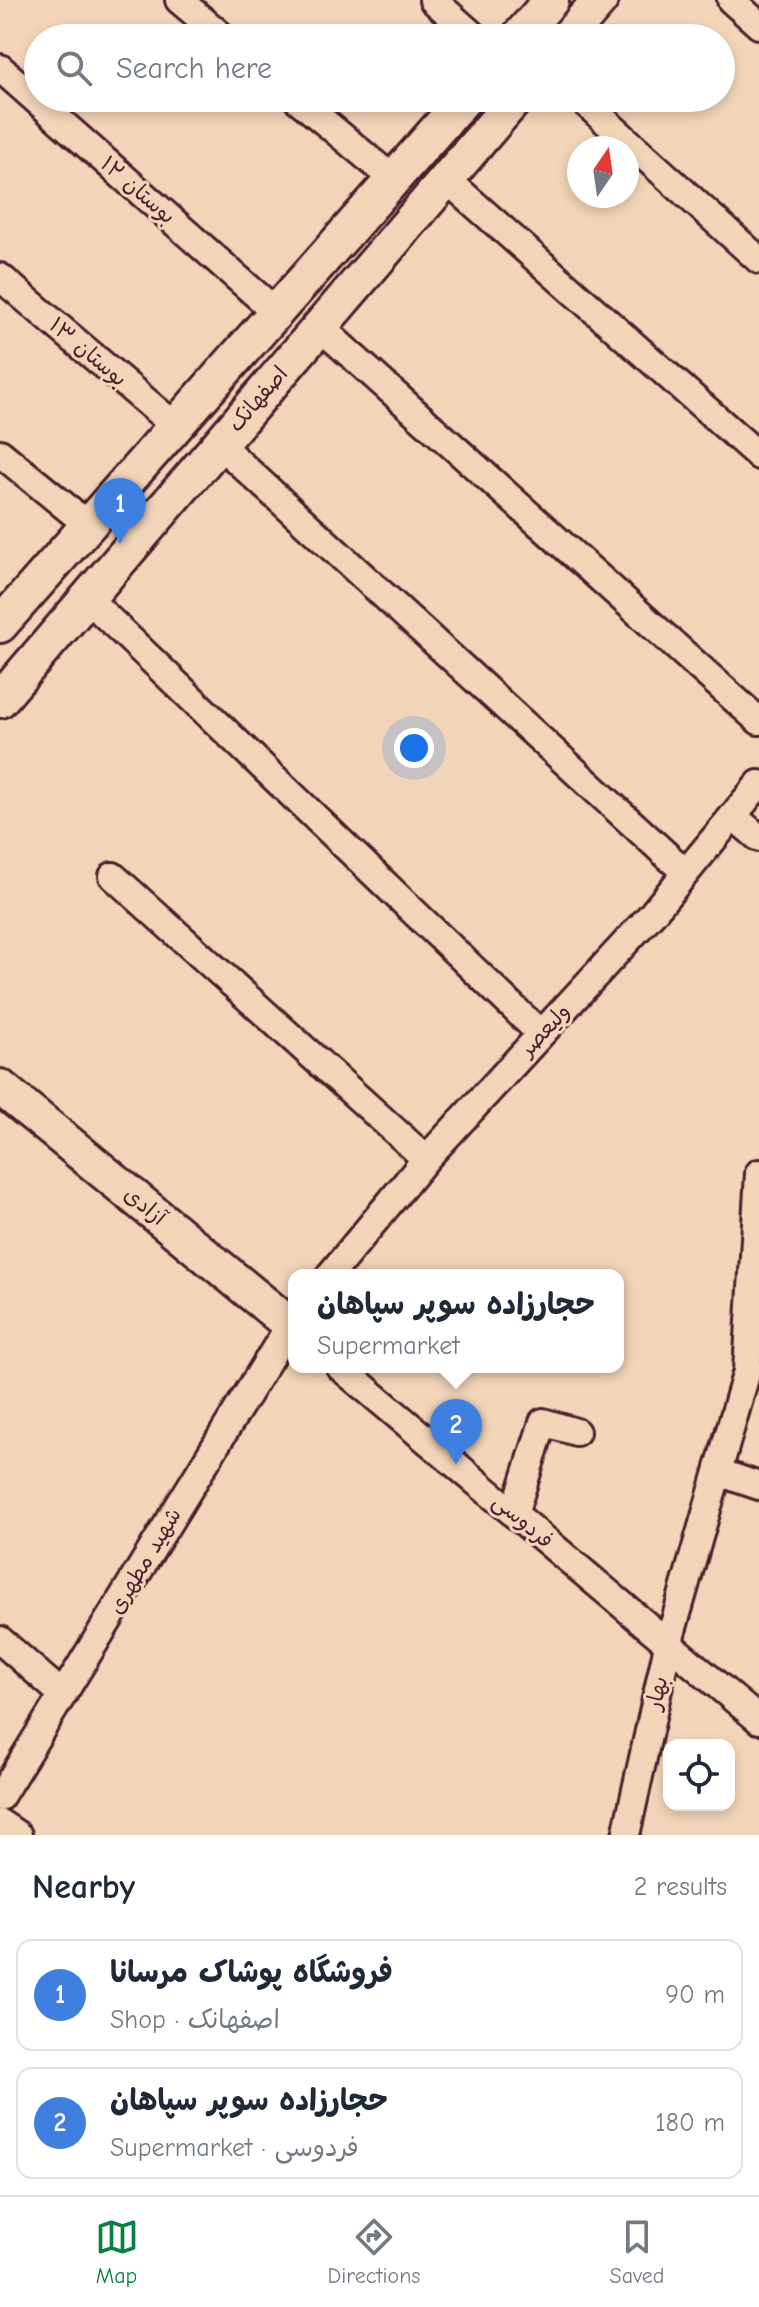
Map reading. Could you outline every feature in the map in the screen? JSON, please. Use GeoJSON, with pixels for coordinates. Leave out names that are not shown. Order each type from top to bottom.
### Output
{"type":"FeatureCollection","features":[{"type":"Feature","properties":{"kind":"street"},"geometry":{"type":"LineString","coordinates":[[179,0],[207,24]]}},
{"type":"Feature","properties":{"kind":"street"},"geometry":{"type":"LineString","coordinates":[[433,0],[460,24]]}},
{"type":"Feature","properties":{"kind":"street"},"geometry":{"type":"LineString","coordinates":[[530,24],[551,0]]}},
{"type":"Feature","properties":{"kind":"street"},"geometry":{"type":"LineString","coordinates":[[579,24],[600,0]]}},
{"type":"Feature","properties":{"kind":"street"},"geometry":{"type":"LineString","coordinates":[[731,0],[759,25]]}},
{"type":"Feature","properties":{"kind":"street","name":"بوستان ۱۲"},"geometry":{"type":"LineString","coordinates":[[0,68],[24,89]]}},
{"type":"Feature","properties":{"kind":"street","name":"بوستان ۱۲"},"geometry":{"type":"LineString","coordinates":[[50,112],[276,312]]}},
{"type":"Feature","properties":{"kind":"street"},"geometry":{"type":"LineString","coordinates":[[313,112],[393,179]]}},
{"type":"Feature","properties":{"kind":"street","name":"اصفهانک"},"geometry":{"type":"LineString","coordinates":[[0,625],[453,112]]}},
{"type":"Feature","properties":{"kind":"street","name":"اصفهانک"},"geometry":{"type":"LineString","coordinates":[[0,700],[504,112]]}},
{"type":"Feature","properties":{"kind":"street"},"geometry":{"type":"LineString","coordinates":[[595,112],[759,260]]}},
{"type":"Feature","properties":{"kind":"street"},"geometry":{"type":"LineString","coordinates":[[446,179],[759,456]]}},
{"type":"Feature","properties":{"kind":"street","name":"بوستان ۱۳"},"geometry":{"type":"LineString","coordinates":[[0,277],[175,426]]}},
{"type":"Feature","properties":{"kind":"street"},"geometry":{"type":"LineString","coordinates":[[320,327],[759,721]]}},
{"type":"Feature","properties":{"kind":"street"},"geometry":{"type":"LineString","coordinates":[[219,444],[686,873]]}},
{"type":"Feature","properties":{"kind":"street"},"geometry":{"type":"LineString","coordinates":[[0,453],[88,525]]}},
{"type":"Feature","properties":{"kind":"street"},"geometry":{"type":"LineString","coordinates":[[87,598],[541,1034]]}},
{"type":"Feature","properties":{"kind":"street","name":"ولیعصر"},"geometry":{"type":"LineString","coordinates":[[335,1269],[426,1159],[652,914],[759,784]]}},
{"type":"Feature","properties":{"kind":"street"},"geometry":{"type":"LineString","coordinates":[[733,816],[759,838]]}},
{"type":"Feature","properties":{"kind":"street"},"geometry":{"type":"LineString","coordinates":[[113,876],[426,1159]]}},
{"type":"Feature","properties":{"kind":"street","name":"آزادی"},"geometry":{"type":"LineString","coordinates":[[0,1087],[288,1320]]}},
{"type":"Feature","properties":{"kind":"street","name":"بهار"},"geometry":{"type":"LineString","coordinates":[[626,1835],[668,1645],[747,1371],[756,1287],[759,1173]]}},
{"type":"Feature","properties":{"kind":"street","name":"شهید مطهری"},"geometry":{"type":"LineString","coordinates":[[0,1797],[288,1329]]}},
{"type":"Feature","properties":{"kind":"street","name":"فردوسی"},"geometry":{"type":"LineString","coordinates":[[347,1373],[759,1720]]}},
{"type":"Feature","properties":{"kind":"street"},"geometry":{"type":"LineString","coordinates":[[514,1514],[543,1422],[576,1432]]}},
{"type":"Feature","properties":{"kind":"street"},"geometry":{"type":"LineString","coordinates":[[718,1472],[759,1486]]}},
{"type":"Feature","properties":{"kind":"street"},"geometry":{"type":"LineString","coordinates":[[0,1640],[63,1695]]}},
{"type":"Feature","properties":{"kind":"street"},"geometry":{"type":"LineString","coordinates":[[0,1823],[18,1835]]}},
{"type":"Feature","properties":{"kind":"place","name":"فروشگاه پوشاک مرسانا"},"geometry":{"type":"Point","coordinates":[120,544]}},
{"type":"Feature","properties":{"kind":"place","name":"حجارزاده سوپر سپاهان"},"geometry":{"type":"Point","coordinates":[456,1465]}}]}
